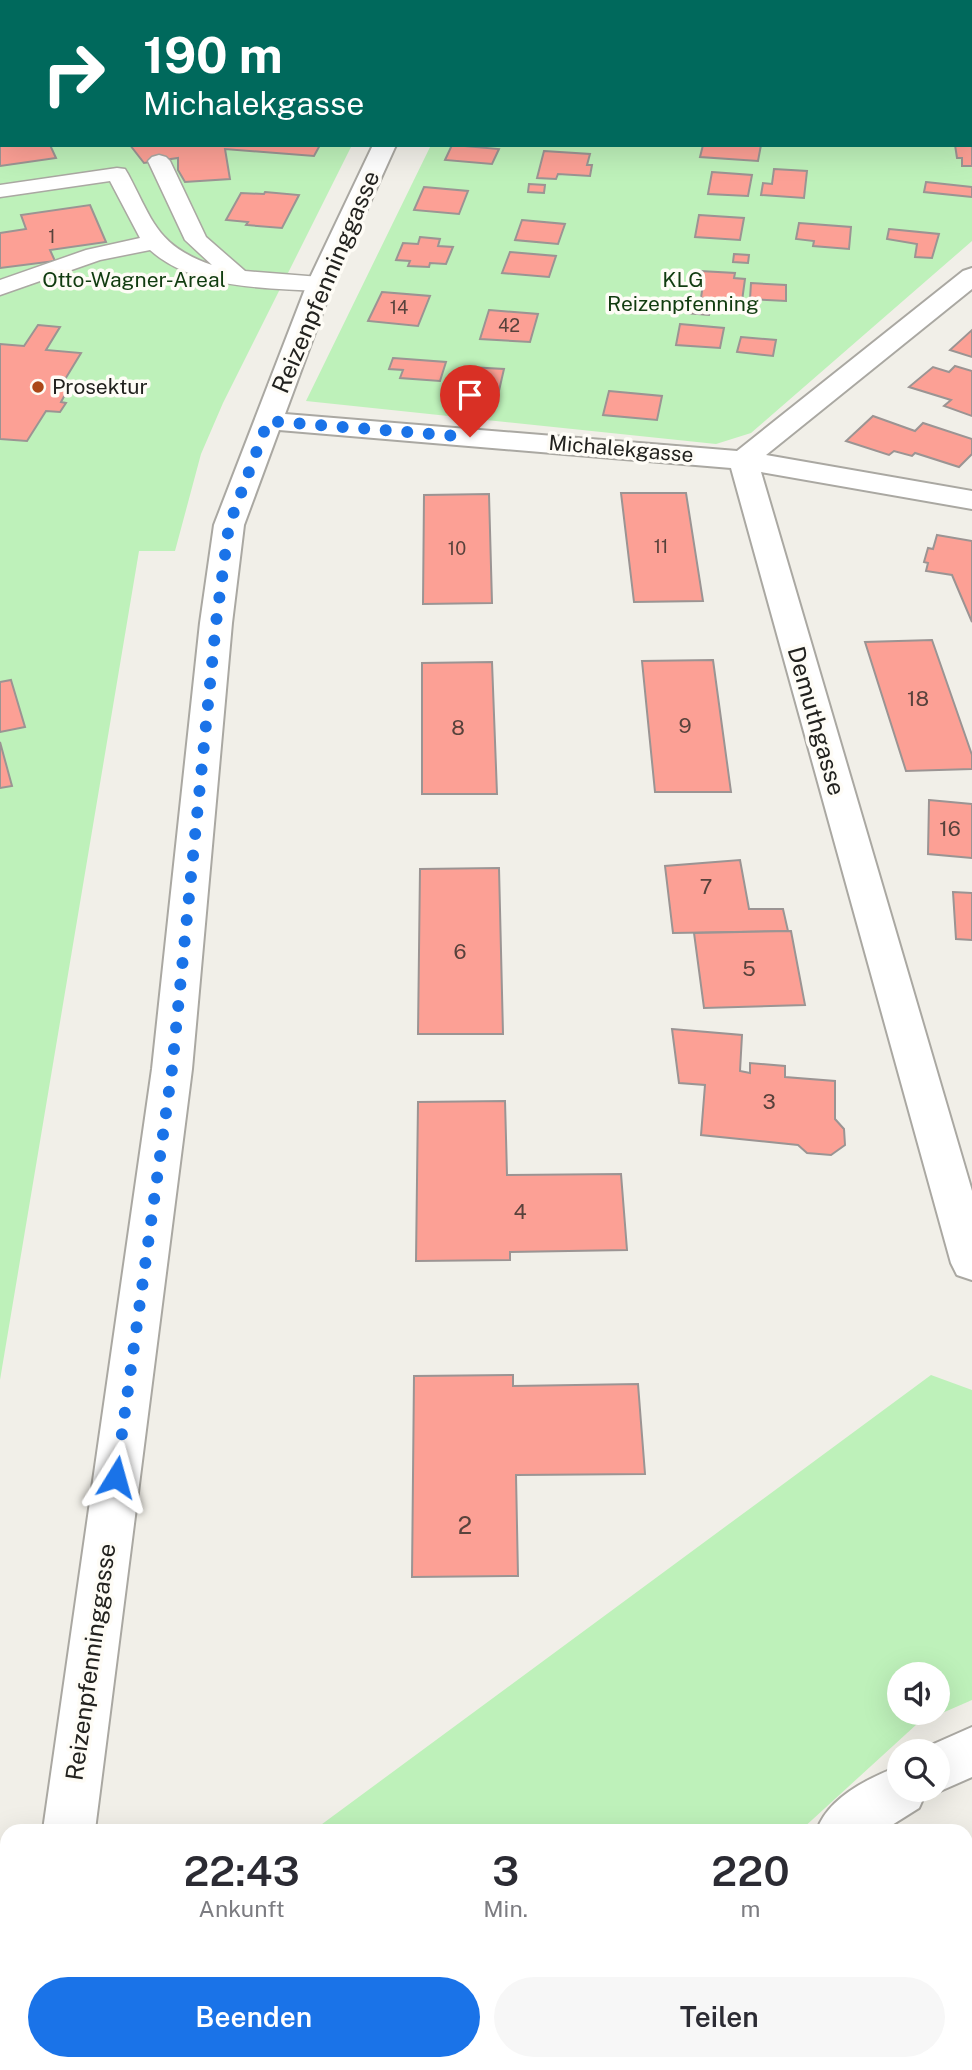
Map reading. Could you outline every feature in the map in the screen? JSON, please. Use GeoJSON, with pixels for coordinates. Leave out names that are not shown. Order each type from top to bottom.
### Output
{"type":"FeatureCollection","features":[{"type":"Feature","properties":{"kind":"street","name":"Reizenpfenninggasse"},"geometry":{"type":"LineString","coordinates":[[70,1824],[172,1069],[216,623],[229,525],[320,284],[384,147]]}},
{"type":"Feature","properties":{"kind":"street"},"geometry":{"type":"LineString","coordinates":[[743,460],[972,276]]}},
{"type":"Feature","properties":{"kind":"street","name":"Michalekgasse"},"geometry":{"type":"LineString","coordinates":[[268,421],[743,460],[972,500]]}},
{"type":"Feature","properties":{"kind":"street","name":"Demuthgasse"},"geometry":{"type":"LineString","coordinates":[[743,460],[972,1263]]}},
{"type":"Feature","properties":{"kind":"street"},"geometry":{"type":"LineString","coordinates":[[950,1761],[972,1751]]}},
{"type":"Feature","properties":{"kind":"street"},"geometry":{"type":"LineString","coordinates":[[850,1824],[887,1799]]}},
{"type":"Feature","properties":{"kind":"lane"},"geometry":{"type":"LineString","coordinates":[[307,0],[318,0]]}},
{"type":"Feature","properties":{"kind":"lane"},"geometry":{"type":"LineString","coordinates":[[159,161],[196,240],[241,278]]}},
{"type":"Feature","properties":{"kind":"lane"},"geometry":{"type":"LineString","coordinates":[[0,191],[117,174],[154,242],[184,264],[241,278],[320,284]]}},
{"type":"Feature","properties":{"kind":"lane"},"geometry":{"type":"LineString","coordinates":[[0,288],[94,255],[154,242]]}},
{"type":"Feature","properties":{"kind":"green space","name":"Otto-Wagner-Areal"},"geometry":{"type":"Polygon","coordinates":[[[0,147],[351,147],[223,403],[201,454],[175,551],[139,551],[0,1380],[0,147]]]}},
{"type":"Feature","properties":{"kind":"green space","name":"KLG Reizenpfenning"},"geometry":{"type":"Polygon","coordinates":[[[430,147],[972,147],[972,241],[751,433],[716,444],[306,401],[430,147]]]}},
{"type":"Feature","properties":{"kind":"green space"},"geometry":{"type":"Polygon","coordinates":[[[931,1375],[972,1390],[972,1700],[950,1710],[950,1662],[887,1662],[887,1725],[916,1725],[901,1739],[887,1739],[887,1751],[808,1824],[322,1824],[931,1375]]]}},
{"type":"Feature","properties":{"kind":"building"},"geometry":{"type":"Polygon","coordinates":[[[0,147],[51,147],[56,158],[0,166],[0,147]]]}},
{"type":"Feature","properties":{"kind":"building"},"geometry":{"type":"Polygon","coordinates":[[[132,147],[319,147],[314,156],[225,149],[230,179],[185,182],[178,170],[178,158],[144,163],[132,147]]]}},
{"type":"Feature","properties":{"kind":"building"},"geometry":{"type":"Polygon","coordinates":[[[451,147],[499,149],[492,164],[445,160],[451,147]]]}},
{"type":"Feature","properties":{"kind":"building"},"geometry":{"type":"Polygon","coordinates":[[[702,147],[761,147],[758,161],[700,157],[702,147]]]}},
{"type":"Feature","properties":{"kind":"building"},"geometry":{"type":"Polygon","coordinates":[[[955,147],[972,147],[972,166],[962,166],[962,158],[957,158],[955,147]]]}},
{"type":"Feature","properties":{"kind":"building"},"geometry":{"type":"Polygon","coordinates":[[[544,151],[590,154],[587,165],[592,165],[590,176],[558,174],[556,179],[537,178],[544,151]]]}},
{"type":"Feature","properties":{"kind":"building"},"geometry":{"type":"Polygon","coordinates":[[[774,169],[807,171],[804,198],[761,195],[763,183],[772,184],[774,169]]]}},
{"type":"Feature","properties":{"kind":"building"},"geometry":{"type":"Polygon","coordinates":[[[712,172],[752,175],[748,196],[708,194],[712,172]]]}},
{"type":"Feature","properties":{"kind":"building"},"geometry":{"type":"Polygon","coordinates":[[[926,182],[972,187],[972,197],[924,192],[926,182]]]}},
{"type":"Feature","properties":{"kind":"building"},"geometry":{"type":"Polygon","coordinates":[[[529,184],[545,185],[544,193],[528,192],[529,184]]]}},
{"type":"Feature","properties":{"kind":"building"},"geometry":{"type":"Polygon","coordinates":[[[424,187],[468,191],[459,214],[414,210],[424,187]]]}},
{"type":"Feature","properties":{"kind":"building"},"geometry":{"type":"Polygon","coordinates":[[[241,193],[299,195],[282,228],[246,225],[248,222],[226,220],[241,193]]]}},
{"type":"Feature","properties":{"kind":"building"},"geometry":{"type":"Polygon","coordinates":[[[90,205],[106,242],[50,250],[55,261],[0,268],[0,233],[26,229],[21,215],[90,205]]]}},
{"type":"Feature","properties":{"kind":"building"},"geometry":{"type":"Polygon","coordinates":[[[699,215],[744,218],[740,240],[695,237],[699,215]]]}},
{"type":"Feature","properties":{"kind":"building"},"geometry":{"type":"Polygon","coordinates":[[[522,220],[565,224],[558,244],[515,240],[522,220]]]}},
{"type":"Feature","properties":{"kind":"building"},"geometry":{"type":"Polygon","coordinates":[[[799,223],[851,227],[849,249],[813,246],[814,241],[796,239],[799,223]]]}},
{"type":"Feature","properties":{"kind":"building"},"geometry":{"type":"Polygon","coordinates":[[[889,229],[939,234],[932,258],[915,257],[917,244],[887,239],[889,229]]]}},
{"type":"Feature","properties":{"kind":"building"},"geometry":{"type":"Polygon","coordinates":[[[420,237],[440,239],[438,246],[453,247],[446,264],[430,263],[429,267],[408,266],[410,261],[396,260],[403,243],[418,244],[420,237]]]}},
{"type":"Feature","properties":{"kind":"building"},"geometry":{"type":"Polygon","coordinates":[[[510,252],[556,256],[549,277],[502,273],[510,252]]]}},
{"type":"Feature","properties":{"kind":"building"},"geometry":{"type":"Polygon","coordinates":[[[734,254],[749,255],[748,263],[733,262],[734,254]]]}},
{"type":"Feature","properties":{"kind":"building"},"geometry":{"type":"Polygon","coordinates":[[[700,271],[735,273],[734,278],[745,279],[742,301],[701,298],[703,284],[698,284],[700,271]]]}},
{"type":"Feature","properties":{"kind":"building"},"geometry":{"type":"Polygon","coordinates":[[[751,283],[786,285],[786,301],[750,299],[751,283]]]}},
{"type":"Feature","properties":{"kind":"building"},"geometry":{"type":"Polygon","coordinates":[[[382,292],[430,296],[418,326],[368,321],[382,292]]]}},
{"type":"Feature","properties":{"kind":"building"},"geometry":{"type":"Polygon","coordinates":[[[687,305],[710,306],[709,315],[686,313],[687,305]]]}},
{"type":"Feature","properties":{"kind":"building"},"geometry":{"type":"Polygon","coordinates":[[[489,310],[538,314],[530,342],[480,339],[489,310]]]}},
{"type":"Feature","properties":{"kind":"building"},"geometry":{"type":"Polygon","coordinates":[[[680,324],[724,328],[720,348],[676,345],[680,324]]]}},
{"type":"Feature","properties":{"kind":"building","name":"Prosektur"},"geometry":{"type":"Polygon","coordinates":[[[38,325],[60,327],[46,350],[81,353],[64,381],[78,382],[72,392],[67,391],[61,402],[66,403],[60,412],[46,411],[27,441],[0,439],[0,344],[24,346],[38,325]]]}},
{"type":"Feature","properties":{"kind":"building"},"geometry":{"type":"Polygon","coordinates":[[[972,330],[972,357],[950,350],[972,330]]]}},
{"type":"Feature","properties":{"kind":"building"},"geometry":{"type":"Polygon","coordinates":[[[741,337],[776,340],[773,356],[737,352],[741,337]]]}},
{"type":"Feature","properties":{"kind":"building"},"geometry":{"type":"Polygon","coordinates":[[[393,358],[446,362],[440,381],[400,378],[403,370],[389,369],[393,358]]]}},
{"type":"Feature","properties":{"kind":"building"},"geometry":{"type":"Polygon","coordinates":[[[955,366],[972,371],[972,416],[944,406],[951,400],[909,387],[933,367],[949,372],[955,366]]]}},
{"type":"Feature","properties":{"kind":"building"},"geometry":{"type":"Polygon","coordinates":[[[469,367],[504,369],[498,395],[461,393],[469,367]]]}},
{"type":"Feature","properties":{"kind":"building"},"geometry":{"type":"Polygon","coordinates":[[[609,391],[662,396],[657,420],[603,415],[609,391]]]}},
{"type":"Feature","properties":{"kind":"building"},"geometry":{"type":"Polygon","coordinates":[[[873,416],[915,431],[923,423],[972,439],[972,454],[959,467],[915,453],[912,456],[894,451],[889,455],[846,441],[873,416]]]}},
{"type":"Feature","properties":{"kind":"building"},"geometry":{"type":"Polygon","coordinates":[[[621,493],[686,493],[703,601],[634,602],[621,493]]]}},
{"type":"Feature","properties":{"kind":"building"},"geometry":{"type":"Polygon","coordinates":[[[489,494],[492,603],[423,604],[424,495],[489,494]]]}},
{"type":"Feature","properties":{"kind":"building"},"geometry":{"type":"Polygon","coordinates":[[[937,535],[972,541],[972,622],[952,575],[926,571],[928,563],[924,562],[928,548],[933,549],[937,535]]]}},
{"type":"Feature","properties":{"kind":"building"},"geometry":{"type":"Polygon","coordinates":[[[932,640],[972,755],[972,769],[906,771],[865,642],[932,640]]]}},
{"type":"Feature","properties":{"kind":"building"},"geometry":{"type":"Polygon","coordinates":[[[713,660],[731,792],[655,792],[642,661],[713,660]]]}},
{"type":"Feature","properties":{"kind":"building"},"geometry":{"type":"Polygon","coordinates":[[[492,662],[497,794],[422,794],[422,663],[492,662]]]}},
{"type":"Feature","properties":{"kind":"building"},"geometry":{"type":"Polygon","coordinates":[[[11,680],[25,727],[0,732],[0,682],[11,680]]]}},
{"type":"Feature","properties":{"kind":"building"},"geometry":{"type":"Polygon","coordinates":[[[0,742],[12,786],[0,788],[0,742]]]}},
{"type":"Feature","properties":{"kind":"building"},"geometry":{"type":"Polygon","coordinates":[[[929,800],[972,804],[972,858],[928,854],[929,800]]]}},
{"type":"Feature","properties":{"kind":"building"},"geometry":{"type":"Polygon","coordinates":[[[740,860],[749,909],[783,909],[788,931],[673,933],[665,866],[740,860]]]}},
{"type":"Feature","properties":{"kind":"building"},"geometry":{"type":"Polygon","coordinates":[[[499,868],[503,1034],[418,1034],[420,869],[499,868]]]}},
{"type":"Feature","properties":{"kind":"building"},"geometry":{"type":"Polygon","coordinates":[[[953,892],[972,893],[972,940],[956,939],[953,892]]]}},
{"type":"Feature","properties":{"kind":"building"},"geometry":{"type":"Polygon","coordinates":[[[791,931],[805,1005],[704,1008],[694,933],[791,931]]]}},
{"type":"Feature","properties":{"kind":"building"},"geometry":{"type":"Polygon","coordinates":[[[672,1029],[742,1035],[740,1071],[750,1073],[750,1063],[785,1066],[785,1077],[835,1081],[835,1119],[844,1129],[845,1145],[831,1155],[807,1153],[798,1145],[701,1135],[705,1085],[679,1083],[672,1029]]]}},
{"type":"Feature","properties":{"kind":"building"},"geometry":{"type":"Polygon","coordinates":[[[505,1101],[507,1175],[621,1174],[627,1250],[510,1252],[510,1260],[416,1261],[418,1102],[505,1101]]]}},
{"type":"Feature","properties":{"kind":"building"},"geometry":{"type":"Polygon","coordinates":[[[513,1375],[513,1386],[638,1384],[645,1474],[516,1475],[518,1576],[412,1577],[414,1376],[513,1375]]]}},
{"type":"Feature","properties":{"kind":"place","name":"Prosektur"},"geometry":{"type":"Point","coordinates":[38,387]}},
{"type":"Feature","properties":{"kind":"route"},"geometry":{"type":"LineString","coordinates":[[116,1477],[172,1069],[216,623],[229,525],[268,421],[470,437]]}}]}
